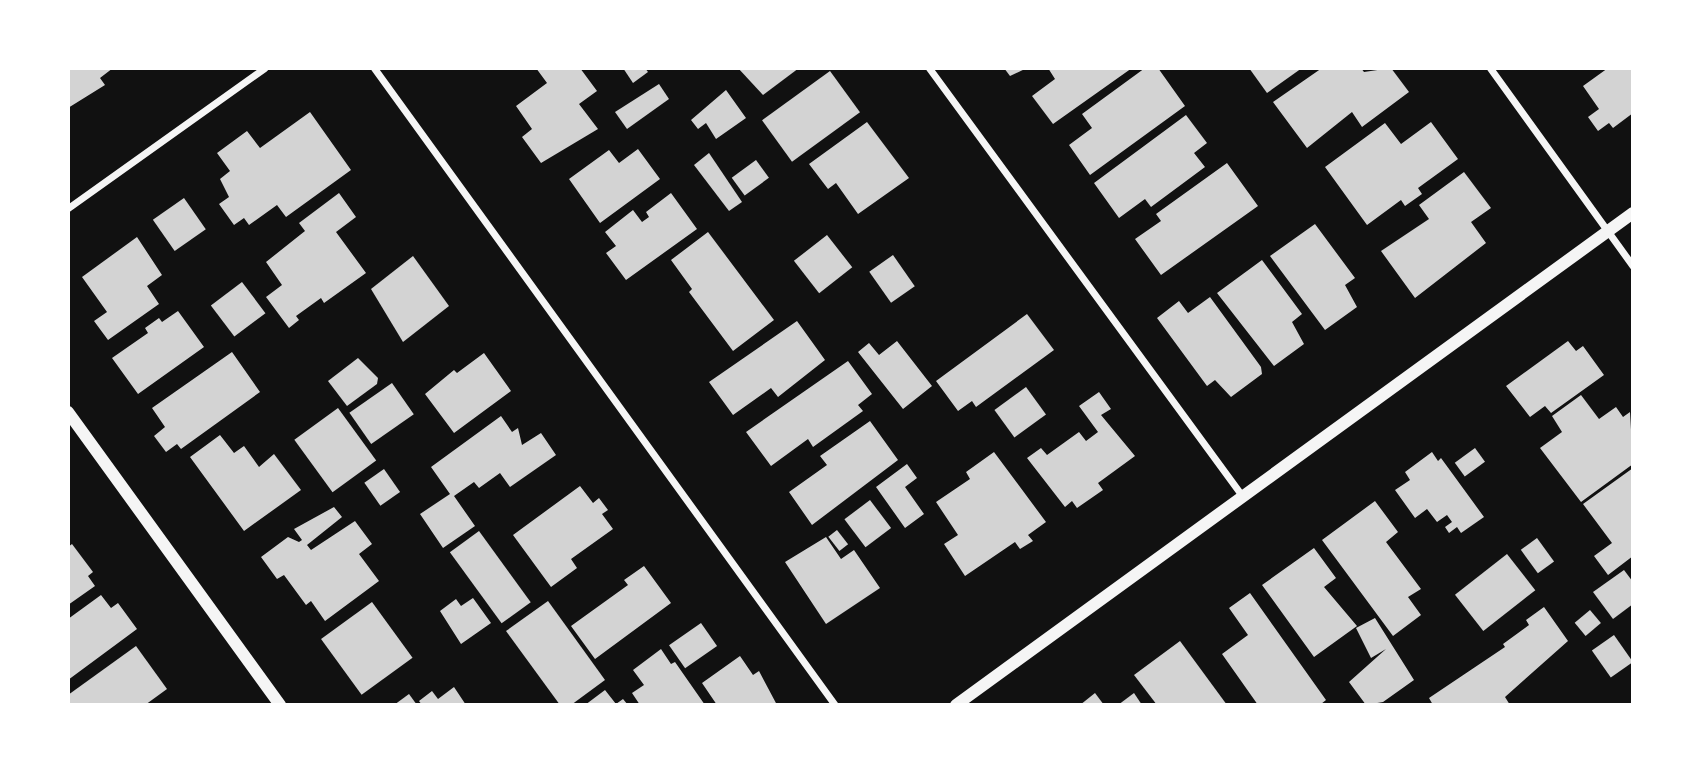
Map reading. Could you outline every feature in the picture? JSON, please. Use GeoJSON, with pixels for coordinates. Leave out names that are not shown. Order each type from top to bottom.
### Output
{"type":"FeatureCollection","features":[{"type":"Feature","properties":{"kind":"street"},"geometry":{"type":"LineString","coordinates":[[68,208],[264,68]]}},
{"type":"Feature","properties":{"kind":"street"},"geometry":{"type":"LineString","coordinates":[[374,68],[835,705]]}},
{"type":"Feature","properties":{"kind":"street"},"geometry":{"type":"LineString","coordinates":[[929,68],[1243,497]]}},
{"type":"Feature","properties":{"kind":"street"},"geometry":{"type":"LineString","coordinates":[[1490,68],[1633,266]]}},
{"type":"Feature","properties":{"kind":"street"},"geometry":{"type":"LineString","coordinates":[[956,705],[1633,214]]}},
{"type":"Feature","properties":{"kind":"street"},"geometry":{"type":"LineString","coordinates":[[68,412],[280,705]]}},
{"type":"Feature","properties":{"kind":"building"},"geometry":{"type":"Polygon","coordinates":[[[68,68],[113,68],[100,78],[105,85],[68,108],[68,68]]]}},
{"type":"Feature","properties":{"kind":"building"},"geometry":{"type":"Polygon","coordinates":[[[536,68],[580,68],[597,91],[579,104],[598,129],[541,163],[522,137],[532,129],[516,106],[547,83],[536,68]]]}},
{"type":"Feature","properties":{"kind":"building"},"geometry":{"type":"Polygon","coordinates":[[[623,68],[645,68],[648,72],[633,83],[623,68]]]}},
{"type":"Feature","properties":{"kind":"building"},"geometry":{"type":"Polygon","coordinates":[[[738,68],[799,68],[763,95],[738,68]]]}},
{"type":"Feature","properties":{"kind":"building"},"geometry":{"type":"Polygon","coordinates":[[[1004,68],[1027,68],[1010,76],[1004,68]]]}},
{"type":"Feature","properties":{"kind":"building"},"geometry":{"type":"Polygon","coordinates":[[[1048,68],[1132,68],[1053,124],[1032,96],[1055,79],[1048,68]]]}},
{"type":"Feature","properties":{"kind":"building"},"geometry":{"type":"Polygon","coordinates":[[[1145,68],[1158,68],[1185,106],[1090,175],[1069,145],[1092,128],[1082,114],[1145,68]]]}},
{"type":"Feature","properties":{"kind":"building"},"geometry":{"type":"Polygon","coordinates":[[[1249,68],[1302,68],[1267,93],[1249,68]]]}},
{"type":"Feature","properties":{"kind":"building"},"geometry":{"type":"Polygon","coordinates":[[[1322,68],[1361,68],[1364,72],[1391,68],[1409,92],[1362,127],[1352,112],[1307,148],[1273,102],[1322,68]]]}},
{"type":"Feature","properties":{"kind":"building"},"geometry":{"type":"Polygon","coordinates":[[[1608,68],[1633,68],[1633,113],[1613,128],[1609,123],[1598,131],[1588,117],[1599,109],[1583,86],[1608,68]]]}},
{"type":"Feature","properties":{"kind":"building"},"geometry":{"type":"Polygon","coordinates":[[[830,71],[860,112],[792,162],[762,120],[830,71]]]}},
{"type":"Feature","properties":{"kind":"building"},"geometry":{"type":"Polygon","coordinates":[[[659,84],[669,99],[627,129],[615,112],[659,84]]]}},
{"type":"Feature","properties":{"kind":"building"},"geometry":{"type":"Polygon","coordinates":[[[726,90],[746,118],[716,139],[706,123],[698,129],[691,120],[726,90]]]}},
{"type":"Feature","properties":{"kind":"building"},"geometry":{"type":"Polygon","coordinates":[[[310,112],[351,170],[286,217],[277,205],[249,225],[244,218],[234,225],[219,204],[229,197],[220,179],[230,171],[217,153],[247,131],[260,148],[310,112]]]}},
{"type":"Feature","properties":{"kind":"building"},"geometry":{"type":"Polygon","coordinates":[[[1186,115],[1207,143],[1194,153],[1205,167],[1151,207],[1145,199],[1119,218],[1094,183],[1186,115]]]}},
{"type":"Feature","properties":{"kind":"building"},"geometry":{"type":"Polygon","coordinates":[[[867,122],[909,178],[858,214],[836,183],[828,189],[809,164],[867,122]]]}},
{"type":"Feature","properties":{"kind":"building"},"geometry":{"type":"Polygon","coordinates":[[[1431,122],[1458,159],[1418,188],[1422,194],[1405,206],[1401,200],[1367,225],[1325,167],[1385,123],[1401,144],[1431,122]]]}},
{"type":"Feature","properties":{"kind":"building"},"geometry":{"type":"Polygon","coordinates":[[[638,149],[660,179],[600,223],[569,179],[609,150],[619,163],[638,149]]]}},
{"type":"Feature","properties":{"kind":"building"},"geometry":{"type":"Polygon","coordinates":[[[709,153],[742,202],[729,211],[694,165],[709,153]]]}},
{"type":"Feature","properties":{"kind":"building"},"geometry":{"type":"Polygon","coordinates":[[[756,160],[769,178],[745,195],[732,178],[756,160]]]}},
{"type":"Feature","properties":{"kind":"building"},"geometry":{"type":"Polygon","coordinates":[[[1227,163],[1258,206],[1161,275],[1135,239],[1161,221],[1156,214],[1227,163]]]}},
{"type":"Feature","properties":{"kind":"building"},"geometry":{"type":"Polygon","coordinates":[[[1464,172],[1491,208],[1471,222],[1486,243],[1415,298],[1381,251],[1429,219],[1419,205],[1464,172]]]}},
{"type":"Feature","properties":{"kind":"building"},"geometry":{"type":"Polygon","coordinates":[[[339,193],[356,217],[336,232],[366,273],[324,303],[321,298],[296,316],[299,320],[289,328],[266,297],[282,285],[266,262],[305,231],[299,223],[339,193]]]}},
{"type":"Feature","properties":{"kind":"building"},"geometry":{"type":"Polygon","coordinates":[[[671,193],[697,229],[626,280],[606,253],[616,246],[605,232],[633,210],[642,222],[649,217],[646,212],[671,193]]]}},
{"type":"Feature","properties":{"kind":"building"},"geometry":{"type":"Polygon","coordinates":[[[184,198],[206,229],[175,251],[153,220],[184,198]]]}},
{"type":"Feature","properties":{"kind":"building"},"geometry":{"type":"Polygon","coordinates":[[[1315,224],[1355,278],[1345,285],[1357,307],[1325,330],[1270,256],[1315,224]]]}},
{"type":"Feature","properties":{"kind":"building"},"geometry":{"type":"Polygon","coordinates":[[[708,232],[774,320],[733,351],[689,292],[692,289],[671,260],[708,232]]]}},
{"type":"Feature","properties":{"kind":"building"},"geometry":{"type":"Polygon","coordinates":[[[827,235],[852,267],[819,293],[794,261],[827,235]]]}},
{"type":"Feature","properties":{"kind":"building"},"geometry":{"type":"Polygon","coordinates":[[[137,237],[162,275],[147,286],[159,304],[108,340],[94,321],[107,312],[82,277],[137,237]]]}},
{"type":"Feature","properties":{"kind":"building"},"geometry":{"type":"Polygon","coordinates":[[[893,255],[915,286],[891,303],[869,272],[893,255]]]}},
{"type":"Feature","properties":{"kind":"building"},"geometry":{"type":"Polygon","coordinates":[[[413,256],[449,306],[403,342],[371,289],[413,256]]]}},
{"type":"Feature","properties":{"kind":"building"},"geometry":{"type":"Polygon","coordinates":[[[1262,260],[1302,314],[1292,322],[1304,344],[1274,366],[1217,293],[1262,260]]]}},
{"type":"Feature","properties":{"kind":"building"},"geometry":{"type":"Polygon","coordinates":[[[242,282],[265,313],[234,337],[211,305],[242,282]]]}},
{"type":"Feature","properties":{"kind":"building"},"geometry":{"type":"Polygon","coordinates":[[[1210,297],[1261,367],[1262,374],[1231,397],[1215,380],[1207,386],[1157,318],[1179,301],[1188,313],[1210,297]]]}},
{"type":"Feature","properties":{"kind":"building"},"geometry":{"type":"Polygon","coordinates":[[[178,311],[204,347],[138,394],[112,358],[148,333],[145,328],[159,318],[162,322],[178,311]]]}},
{"type":"Feature","properties":{"kind":"building"},"geometry":{"type":"Polygon","coordinates":[[[1027,314],[1054,350],[976,407],[972,401],[958,411],[936,381],[1027,314]]]}},
{"type":"Feature","properties":{"kind":"building"},"geometry":{"type":"Polygon","coordinates":[[[797,321],[825,360],[778,397],[771,388],[733,415],[709,382],[797,321]]]}},
{"type":"Feature","properties":{"kind":"building"},"geometry":{"type":"Polygon","coordinates":[[[897,341],[932,386],[903,409],[858,352],[869,343],[879,355],[897,341]]]}},
{"type":"Feature","properties":{"kind":"building"},"geometry":{"type":"Polygon","coordinates":[[[1568,341],[1576,351],[1583,346],[1604,375],[1551,413],[1545,406],[1530,417],[1506,386],[1568,341]]]}},
{"type":"Feature","properties":{"kind":"building"},"geometry":{"type":"Polygon","coordinates":[[[232,352],[260,392],[181,449],[177,444],[166,452],[154,436],[165,427],[152,408],[232,352]]]}},
{"type":"Feature","properties":{"kind":"building"},"geometry":{"type":"Polygon","coordinates":[[[484,353],[511,391],[454,433],[425,394],[454,370],[457,373],[484,353]]]}},
{"type":"Feature","properties":{"kind":"building"},"geometry":{"type":"Polygon","coordinates":[[[358,358],[378,378],[377,384],[347,406],[328,381],[358,358]]]}},
{"type":"Feature","properties":{"kind":"building"},"geometry":{"type":"Polygon","coordinates":[[[848,361],[872,394],[858,405],[863,411],[813,447],[808,439],[771,466],[746,432],[848,361]]]}},
{"type":"Feature","properties":{"kind":"building"},"geometry":{"type":"Polygon","coordinates":[[[392,383],[414,414],[371,444],[349,413],[392,383]]]}},
{"type":"Feature","properties":{"kind":"building"},"geometry":{"type":"Polygon","coordinates":[[[1026,387],[1046,415],[1014,437],[994,410],[1026,387]]]}},
{"type":"Feature","properties":{"kind":"building"},"geometry":{"type":"Polygon","coordinates":[[[1099,392],[1111,409],[1101,415],[1135,456],[1098,483],[1103,490],[1077,508],[1072,501],[1065,507],[1027,458],[1041,448],[1047,455],[1079,432],[1086,441],[1098,432],[1079,406],[1099,392]]]}},
{"type":"Feature","properties":{"kind":"building"},"geometry":{"type":"Polygon","coordinates":[[[1581,395],[1599,419],[1616,407],[1623,417],[1630,412],[1633,464],[1581,502],[1540,448],[1562,432],[1552,416],[1581,395]]]}},
{"type":"Feature","properties":{"kind":"building"},"geometry":{"type":"Polygon","coordinates":[[[338,408],[376,461],[333,492],[294,440],[338,408]]]}},
{"type":"Feature","properties":{"kind":"building"},"geometry":{"type":"Polygon","coordinates":[[[501,416],[512,432],[518,428],[522,445],[541,433],[556,455],[510,487],[500,473],[479,488],[474,482],[454,496],[475,526],[443,548],[420,514],[450,494],[431,467],[501,416]]]}},
{"type":"Feature","properties":{"kind":"building"},"geometry":{"type":"Polygon","coordinates":[[[870,421],[898,460],[812,525],[789,492],[827,465],[820,456],[870,421]]]}},
{"type":"Feature","properties":{"kind":"building"},"geometry":{"type":"Polygon","coordinates":[[[220,435],[234,453],[244,446],[259,467],[274,454],[301,490],[244,531],[190,457],[220,435]]]}},
{"type":"Feature","properties":{"kind":"building"},"geometry":{"type":"Polygon","coordinates":[[[1475,448],[1485,462],[1465,476],[1455,463],[1475,448]]]}},
{"type":"Feature","properties":{"kind":"building"},"geometry":{"type":"Polygon","coordinates":[[[994,452],[1046,522],[1028,535],[1033,541],[1020,549],[1015,542],[965,576],[944,544],[958,535],[936,502],[970,479],[966,472],[994,452]]]}},
{"type":"Feature","properties":{"kind":"building"},"geometry":{"type":"Polygon","coordinates":[[[1432,452],[1438,461],[1441,458],[1484,517],[1461,533],[1457,527],[1449,533],[1445,527],[1452,522],[1447,515],[1437,522],[1427,509],[1415,518],[1395,490],[1410,480],[1405,472],[1432,452]]]}},
{"type":"Feature","properties":{"kind":"building"},"geometry":{"type":"Polygon","coordinates":[[[907,464],[917,478],[905,487],[924,514],[905,528],[876,487],[907,464]]]}},
{"type":"Feature","properties":{"kind":"building"},"geometry":{"type":"Polygon","coordinates":[[[1633,468],[1633,556],[1608,575],[1594,556],[1612,543],[1583,504],[1633,468]]]}},
{"type":"Feature","properties":{"kind":"building"},"geometry":{"type":"Polygon","coordinates":[[[384,469],[400,492],[380,506],[364,483],[384,469]]]}},
{"type":"Feature","properties":{"kind":"building"},"geometry":{"type":"Polygon","coordinates":[[[580,486],[593,503],[599,498],[608,510],[602,514],[613,529],[571,559],[577,568],[551,587],[513,535],[580,486]]]}},
{"type":"Feature","properties":{"kind":"building"},"geometry":{"type":"Polygon","coordinates":[[[870,500],[891,528],[866,547],[844,519],[870,500]]]}},
{"type":"Feature","properties":{"kind":"building"},"geometry":{"type":"Polygon","coordinates":[[[1375,501],[1398,532],[1386,542],[1421,589],[1408,597],[1421,615],[1393,636],[1322,540],[1375,501]]]}},
{"type":"Feature","properties":{"kind":"building"},"geometry":{"type":"Polygon","coordinates":[[[334,507],[342,517],[307,545],[311,550],[355,521],[372,544],[359,554],[379,581],[325,621],[311,601],[306,605],[284,575],[277,579],[261,557],[288,537],[299,542],[302,540],[294,529],[334,507]]]}},
{"type":"Feature","properties":{"kind":"building"},"geometry":{"type":"Polygon","coordinates":[[[837,530],[848,544],[839,551],[828,537],[837,530]]]}},
{"type":"Feature","properties":{"kind":"building"},"geometry":{"type":"Polygon","coordinates":[[[479,531],[531,602],[502,623],[450,552],[479,531]]]}},
{"type":"Feature","properties":{"kind":"building"},"geometry":{"type":"Polygon","coordinates":[[[826,537],[841,559],[854,550],[880,588],[826,624],[785,562],[826,537]]]}},
{"type":"Feature","properties":{"kind":"building"},"geometry":{"type":"Polygon","coordinates":[[[1537,538],[1554,561],[1538,573],[1521,550],[1537,538]]]}},
{"type":"Feature","properties":{"kind":"building"},"geometry":{"type":"Polygon","coordinates":[[[72,544],[93,572],[88,576],[95,586],[68,605],[68,547],[72,544]]]}},
{"type":"Feature","properties":{"kind":"building"},"geometry":{"type":"Polygon","coordinates":[[[1314,548],[1336,578],[1324,587],[1357,626],[1314,657],[1262,585],[1314,548]]]}},
{"type":"Feature","properties":{"kind":"building"},"geometry":{"type":"Polygon","coordinates":[[[1507,554],[1535,590],[1483,631],[1455,595],[1507,554]]]}},
{"type":"Feature","properties":{"kind":"building"},"geometry":{"type":"Polygon","coordinates":[[[644,566],[671,603],[595,659],[571,626],[628,585],[624,580],[644,566]]]}},
{"type":"Feature","properties":{"kind":"building"},"geometry":{"type":"Polygon","coordinates":[[[1624,570],[1633,582],[1633,604],[1613,619],[1593,592],[1624,570]]]}},
{"type":"Feature","properties":{"kind":"building"},"geometry":{"type":"Polygon","coordinates":[[[1250,593],[1326,700],[1321,704],[1258,705],[1222,654],[1248,635],[1229,608],[1250,593]]]}},
{"type":"Feature","properties":{"kind":"building"},"geometry":{"type":"Polygon","coordinates":[[[101,595],[111,608],[118,603],[137,629],[68,680],[68,619],[101,595]]]}},
{"type":"Feature","properties":{"kind":"building"},"geometry":{"type":"Polygon","coordinates":[[[473,598],[491,623],[461,644],[440,611],[456,599],[461,606],[473,598]]]}},
{"type":"Feature","properties":{"kind":"building"},"geometry":{"type":"Polygon","coordinates":[[[548,601],[605,680],[571,705],[560,705],[506,631],[548,601]]]}},
{"type":"Feature","properties":{"kind":"building"},"geometry":{"type":"Polygon","coordinates":[[[372,602],[413,658],[362,695],[321,639],[372,602]]]}},
{"type":"Feature","properties":{"kind":"building"},"geometry":{"type":"Polygon","coordinates":[[[1544,607],[1568,641],[1505,697],[1510,705],[1433,705],[1429,698],[1505,647],[1503,644],[1529,625],[1526,620],[1544,607]]]}},
{"type":"Feature","properties":{"kind":"building"},"geometry":{"type":"Polygon","coordinates":[[[1590,610],[1601,623],[1586,636],[1575,623],[1590,610]]]}},
{"type":"Feature","properties":{"kind":"building"},"geometry":{"type":"Polygon","coordinates":[[[1375,618],[1414,680],[1383,702],[1366,705],[1349,682],[1386,649],[1371,658],[1356,628],[1375,618]]]}},
{"type":"Feature","properties":{"kind":"building"},"geometry":{"type":"Polygon","coordinates":[[[701,623],[717,646],[685,668],[669,645],[701,623]]]}},
{"type":"Feature","properties":{"kind":"building"},"geometry":{"type":"Polygon","coordinates":[[[1614,635],[1633,662],[1611,678],[1592,650],[1614,635]]]}},
{"type":"Feature","properties":{"kind":"building"},"geometry":{"type":"Polygon","coordinates":[[[1180,641],[1227,705],[1157,705],[1134,675],[1180,641]]]}},
{"type":"Feature","properties":{"kind":"building"},"geometry":{"type":"Polygon","coordinates":[[[136,646],[167,689],[145,705],[68,705],[68,695],[136,646]]]}},
{"type":"Feature","properties":{"kind":"building"},"geometry":{"type":"Polygon","coordinates":[[[661,649],[671,664],[675,662],[705,705],[640,705],[632,693],[644,685],[633,670],[661,649]]]}},
{"type":"Feature","properties":{"kind":"building"},"geometry":{"type":"Polygon","coordinates":[[[740,656],[753,675],[759,671],[777,705],[717,705],[702,683],[740,656]]]}},
{"type":"Feature","properties":{"kind":"building"},"geometry":{"type":"Polygon","coordinates":[[[454,687],[466,705],[422,705],[419,701],[432,691],[438,699],[454,687]]]}},
{"type":"Feature","properties":{"kind":"building"},"geometry":{"type":"Polygon","coordinates":[[[605,690],[616,704],[623,699],[628,705],[585,705],[605,690]]]}},
{"type":"Feature","properties":{"kind":"building"},"geometry":{"type":"Polygon","coordinates":[[[1095,693],[1104,705],[1080,705],[1095,693]]]}},
{"type":"Feature","properties":{"kind":"building"},"geometry":{"type":"Polygon","coordinates":[[[1134,693],[1142,705],[1118,705],[1134,693]]]}},
{"type":"Feature","properties":{"kind":"building"},"geometry":{"type":"Polygon","coordinates":[[[409,694],[417,705],[394,705],[409,694]]]}}]}
